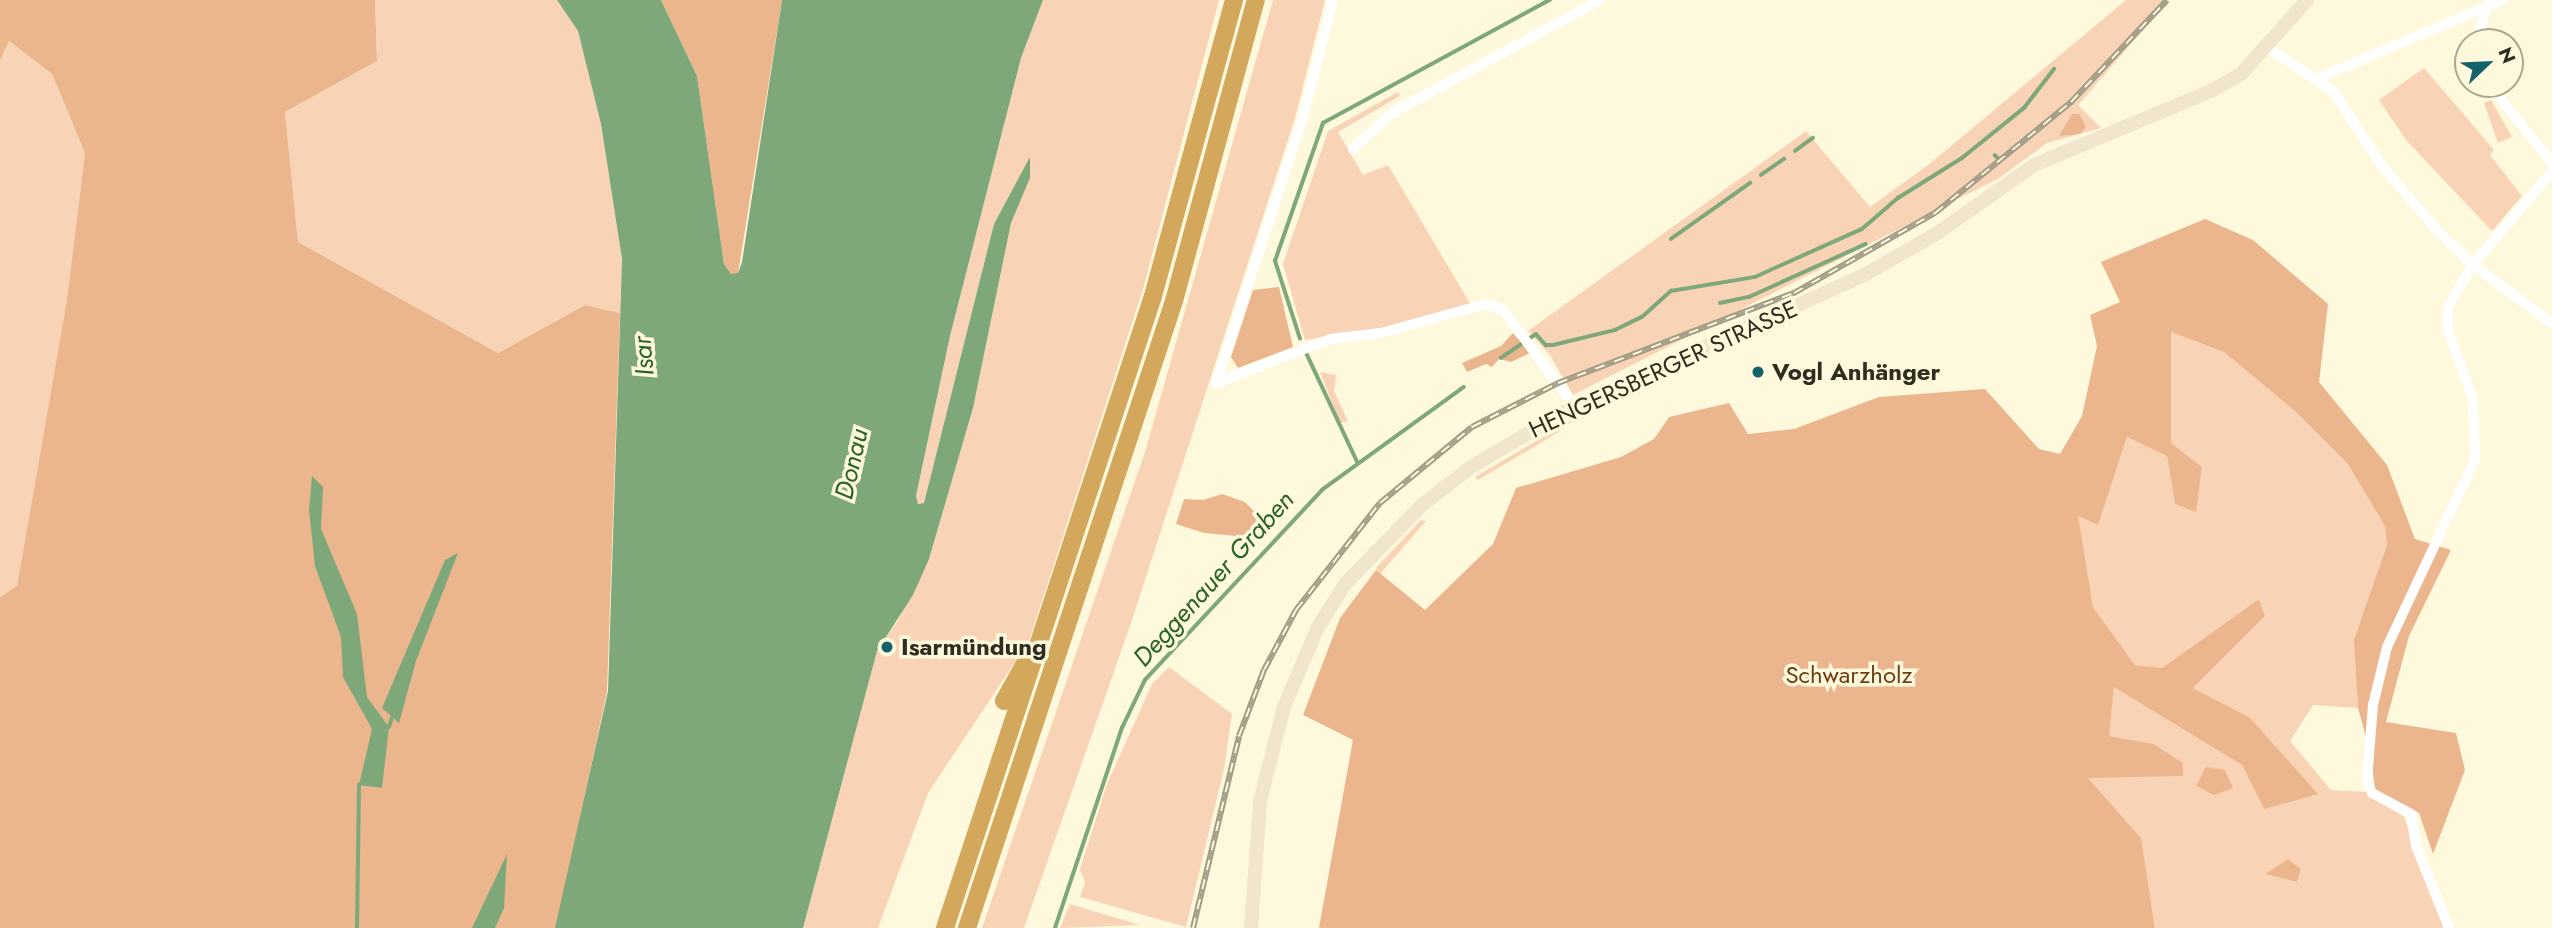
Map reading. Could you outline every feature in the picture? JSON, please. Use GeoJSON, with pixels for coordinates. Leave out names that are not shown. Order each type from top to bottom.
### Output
{"type":"FeatureCollection","features":[{"type":"Feature","properties":{"kind":"highway"},"geometry":{"type":"LineString","coordinates":[[945,928],[1042,641],[1153,296],[1234,0]]}},
{"type":"Feature","properties":{"kind":"highway"},"geometry":{"type":"LineString","coordinates":[[967,928],[1174,301],[1256,0]]}},
{"type":"Feature","properties":{"kind":"highway"},"geometry":{"type":"LineString","coordinates":[[1004,701],[1027,655],[1042,641]]}},
{"type":"Feature","properties":{"kind":"main road","name":"HENGERSBERGER STRASSE"},"geometry":{"type":"LineString","coordinates":[[1251,928],[1253,858],[1264,777],[1284,707],[1317,629],[1345,584],[1422,505],[1471,467],[1574,406],[1866,274],[1936,234],[2034,165],[2213,90],[2242,73],[2307,0]]}},
{"type":"Feature","properties":{"kind":"street"},"geometry":{"type":"LineString","coordinates":[[1333,0],[1298,132],[1216,383],[1330,339],[1406,327],[1474,306],[1504,311],[1574,406]]}},
{"type":"Feature","properties":{"kind":"street"},"geometry":{"type":"LineString","coordinates":[[1353,149],[1392,113],[1601,0]]}},
{"type":"Feature","properties":{"kind":"street"},"geometry":{"type":"LineString","coordinates":[[2316,79],[2502,0]]}},
{"type":"Feature","properties":{"kind":"street"},"geometry":{"type":"LineString","coordinates":[[2480,28],[2486,9]]}},
{"type":"Feature","properties":{"kind":"street"},"geometry":{"type":"LineString","coordinates":[[2267,47],[2333,91],[2411,202],[2473,265],[2552,323]]}},
{"type":"Feature","properties":{"kind":"street"},"geometry":{"type":"LineString","coordinates":[[2500,98],[2552,163]]}},
{"type":"Feature","properties":{"kind":"street"},"geometry":{"type":"LineString","coordinates":[[2449,928],[2416,846],[2411,814],[2372,793],[2367,775],[2373,705],[2387,647],[2475,459],[2473,399],[2445,317],[2473,265],[2552,172]]}},
{"type":"Feature","properties":{"kind":"shaded area"},"geometry":{"type":"Polygon","coordinates":[[[375,0],[557,0],[578,31],[601,124],[622,259],[620,313],[585,305],[498,353],[298,242],[285,112],[377,61],[375,0]]]}},
{"type":"Feature","properties":{"kind":"shaded area"},"geometry":{"type":"Polygon","coordinates":[[[1043,0],[1219,0],[1143,289],[1029,641],[928,793],[878,928],[803,928],[877,650],[897,622],[929,559],[973,408],[1011,223],[1030,178],[1030,158],[994,224],[924,503],[918,504],[916,496],[950,336],[1021,58],[1043,0]]]}},
{"type":"Feature","properties":{"kind":"shaded area"},"geometry":{"type":"Polygon","coordinates":[[[1273,0],[1325,0],[1295,118],[1130,626],[1024,928],[982,928],[1145,452],[1273,0]]]}},
{"type":"Feature","properties":{"kind":"shaded area"},"geometry":{"type":"Polygon","coordinates":[[[2126,0],[2169,0],[2078,105],[2101,128],[2047,143],[1999,178],[1573,395],[1550,355],[1528,331],[1806,131],[1870,207],[1932,162],[2126,0]]]}},
{"type":"Feature","properties":{"kind":"shaded area"},"geometry":{"type":"Polygon","coordinates":[[[9,41],[52,74],[85,153],[67,299],[17,586],[0,597],[0,61],[9,41]]]}},
{"type":"Feature","properties":{"kind":"shaded area"},"geometry":{"type":"Polygon","coordinates":[[[2424,68],[2494,150],[2490,155],[2522,196],[2492,231],[2406,140],[2379,100],[2424,68]]]}},
{"type":"Feature","properties":{"kind":"shaded area"},"geometry":{"type":"Polygon","coordinates":[[[1398,92],[1400,96],[1338,132],[1363,175],[1388,165],[1471,305],[1396,327],[1305,340],[1283,264],[1328,131],[1398,92]]]}},
{"type":"Feature","properties":{"kind":"shaded area"},"geometry":{"type":"Polygon","coordinates":[[[2491,100],[2512,137],[2498,143],[2484,103],[2491,100]]]}},
{"type":"Feature","properties":{"kind":"shaded area"},"geometry":{"type":"Polygon","coordinates":[[[2171,332],[2224,352],[2296,412],[2347,463],[2385,526],[2387,545],[2355,640],[2358,708],[2313,705],[2290,741],[2331,790],[2368,792],[2404,817],[2444,928],[2155,928],[2141,838],[2087,777],[2182,776],[2183,763],[2154,744],[2108,736],[2114,686],[2242,765],[2264,809],[2249,717],[2193,688],[2265,616],[2259,599],[2162,668],[2135,665],[2093,607],[2077,516],[2098,524],[2127,437],[2167,456],[2175,504],[2196,511],[2202,467],[2171,443],[2171,332]],[[2288,859],[2265,874],[2297,882],[2301,869],[2288,859]]]}},
{"type":"Feature","properties":{"kind":"shaded area"},"geometry":{"type":"Polygon","coordinates":[[[1320,372],[1336,375],[1334,391],[1348,421],[1340,423],[1320,372]]]}},
{"type":"Feature","properties":{"kind":"shaded area"},"geometry":{"type":"Polygon","coordinates":[[[1579,416],[1557,433],[1478,480],[1475,477],[1579,416]]]}},
{"type":"Feature","properties":{"kind":"shaded area"},"geometry":{"type":"Polygon","coordinates":[[[1421,520],[1426,521],[1380,574],[1376,568],[1421,520]]]}},
{"type":"Feature","properties":{"kind":"shaded area"},"geometry":{"type":"Polygon","coordinates":[[[1169,667],[1232,714],[1224,769],[1186,927],[1080,897],[1085,883],[1080,869],[1107,784],[1152,684],[1169,667]]]}},
{"type":"Feature","properties":{"kind":"shaded area"},"geometry":{"type":"Polygon","coordinates":[[[1070,904],[1140,925],[1060,928],[1070,904]]]}},
{"type":"Feature","properties":{"kind":"green space"},"geometry":{"type":"Polygon","coordinates":[[[0,0],[375,0],[377,61],[285,112],[298,242],[498,353],[585,305],[620,313],[607,692],[556,928],[0,928],[0,597],[17,586],[67,299],[85,153],[52,74],[9,41],[0,61],[0,0]]]}},
{"type":"Feature","properties":{"kind":"green space"},"geometry":{"type":"Polygon","coordinates":[[[661,0],[782,0],[738,274],[731,274],[724,264],[697,76],[661,0]]]}},
{"type":"Feature","properties":{"kind":"green space"},"geometry":{"type":"Polygon","coordinates":[[[2072,114],[2079,114],[2086,127],[2080,134],[2059,136],[2072,114]]]}},
{"type":"Feature","properties":{"kind":"green space","name":"Schwarzholz"},"geometry":{"type":"Polygon","coordinates":[[[2205,219],[2253,240],[2328,304],[2319,382],[2387,465],[2415,539],[2451,550],[2409,636],[2386,722],[2456,733],[2465,770],[2433,854],[2419,813],[2375,791],[2371,755],[2358,708],[2354,640],[2387,545],[2385,526],[2347,463],[2296,412],[2224,352],[2171,332],[2171,443],[2202,467],[2196,512],[2175,504],[2167,456],[2127,437],[2098,525],[2078,516],[2093,607],[2135,665],[2162,668],[2259,599],[2265,616],[2193,688],[2249,717],[2318,794],[2264,809],[2242,765],[2114,687],[2109,736],[2154,744],[2183,763],[2183,776],[2088,778],[2141,838],[2155,928],[1319,928],[1353,740],[1303,715],[1340,618],[1376,570],[1425,610],[1493,544],[1516,488],[1621,457],[1654,439],[1669,417],[1729,403],[1748,434],[1794,429],[1879,397],[1985,389],[2039,449],[2060,454],[2082,416],[2097,346],[2090,315],[2120,302],[2101,262],[2205,219]]]}},
{"type":"Feature","properties":{"kind":"green space"},"geometry":{"type":"Polygon","coordinates":[[[1279,287],[1293,347],[1238,368],[1231,357],[1253,290],[1279,287]]]}},
{"type":"Feature","properties":{"kind":"green space"},"geometry":{"type":"Polygon","coordinates":[[[1513,333],[1530,353],[1511,362],[1499,359],[1492,367],[1486,364],[1467,372],[1462,363],[1501,346],[1513,333]]]}},
{"type":"Feature","properties":{"kind":"green space"},"geometry":{"type":"Polygon","coordinates":[[[1222,494],[1245,502],[1268,526],[1256,542],[1247,537],[1204,533],[1176,524],[1184,499],[1203,500],[1222,494]]]}},
{"type":"Feature","properties":{"kind":"green space"},"geometry":{"type":"Polygon","coordinates":[[[2206,767],[2225,770],[2233,788],[2214,795],[2196,786],[2206,767]]]}},
{"type":"Feature","properties":{"kind":"green space"},"geometry":{"type":"Polygon","coordinates":[[[2288,859],[2301,869],[2297,882],[2265,874],[2288,859]]]}},
{"type":"Feature","properties":{"kind":"water"},"geometry":{"type":"Polygon","coordinates":[[[557,0],[661,0],[697,76],[724,264],[731,274],[738,273],[742,262],[782,0],[1043,0],[1021,58],[950,336],[916,496],[918,504],[924,503],[994,224],[1030,157],[1030,178],[1011,223],[973,408],[929,559],[913,595],[877,651],[803,928],[555,928],[608,691],[622,259],[601,124],[578,31],[557,0]]]}},
{"type":"Feature","properties":{"kind":"water"},"geometry":{"type":"Polygon","coordinates":[[[312,476],[323,487],[321,529],[357,614],[367,697],[389,727],[382,788],[359,785],[372,729],[343,677],[341,637],[315,566],[309,510],[312,476]]]}},
{"type":"Feature","properties":{"kind":"water"},"geometry":{"type":"Polygon","coordinates":[[[458,553],[416,661],[399,723],[382,708],[445,560],[458,553]]]}},
{"type":"Feature","properties":{"kind":"water"},"geometry":{"type":"Polygon","coordinates":[[[507,854],[504,908],[495,928],[472,928],[507,854]]]}},
{"type":"Feature","properties":{"kind":"waterway","name":"Deggenauer Graben"},"geometry":{"type":"LineString","coordinates":[[1300,339],[1275,261],[1323,123],[1550,0]]}},
{"type":"Feature","properties":{"kind":"waterway"},"geometry":{"type":"LineString","coordinates":[[1501,358],[1536,334],[1546,345],[1553,345],[1615,330],[1642,317],[1671,291],[1755,277],[1862,229],[1898,198],[1962,158],[2024,108],[2054,69]]}},
{"type":"Feature","properties":{"kind":"waterway"},"geometry":{"type":"LineString","coordinates":[[1795,151],[1813,138]]}},
{"type":"Feature","properties":{"kind":"waterway"},"geometry":{"type":"LineString","coordinates":[[1995,155],[1998,158]]}},
{"type":"Feature","properties":{"kind":"waterway"},"geometry":{"type":"LineString","coordinates":[[1761,175],[1784,159]]}},
{"type":"Feature","properties":{"kind":"waterway"},"geometry":{"type":"LineString","coordinates":[[1671,239],[1750,183]]}},
{"type":"Feature","properties":{"kind":"waterway"},"geometry":{"type":"LineString","coordinates":[[1720,303],[1749,297],[1866,244]]}},
{"type":"Feature","properties":{"kind":"waterway","name":"Deggenauer Graben"},"geometry":{"type":"LineString","coordinates":[[1307,354],[1358,463]]}},
{"type":"Feature","properties":{"kind":"waterway","name":"Deggenauer Graben"},"geometry":{"type":"LineString","coordinates":[[1055,928],[1122,728],[1145,680],[1322,490],[1464,387]]}},
{"type":"Feature","properties":{"kind":"waterway"},"geometry":{"type":"LineString","coordinates":[[389,727],[392,717]]}},
{"type":"Feature","properties":{"kind":"waterway"},"geometry":{"type":"LineString","coordinates":[[357,928],[359,785]]}},
{"type":"Feature","properties":{"kind":"railway"},"geometry":{"type":"LineString","coordinates":[[1193,928],[1239,736],[1264,670],[1296,610],[1380,503],[1472,427],[1558,383],[1794,293],[1935,213],[2071,102],[2167,0]]}},
{"type":"Feature","properties":{"kind":"place","name":"Vogl Anhänger"},"geometry":{"type":"Point","coordinates":[1758,372]}},
{"type":"Feature","properties":{"kind":"place","name":"Isarmündung"},"geometry":{"type":"Point","coordinates":[887,647]}},
{"type":"Feature","properties":{"kind":"water label","name":"Isar"},"geometry":{"type":"Point","coordinates":[644,356]}},
{"type":"Feature","properties":{"kind":"water label","name":"Donau"},"geometry":{"type":"Point","coordinates":[852,464]}}]}
